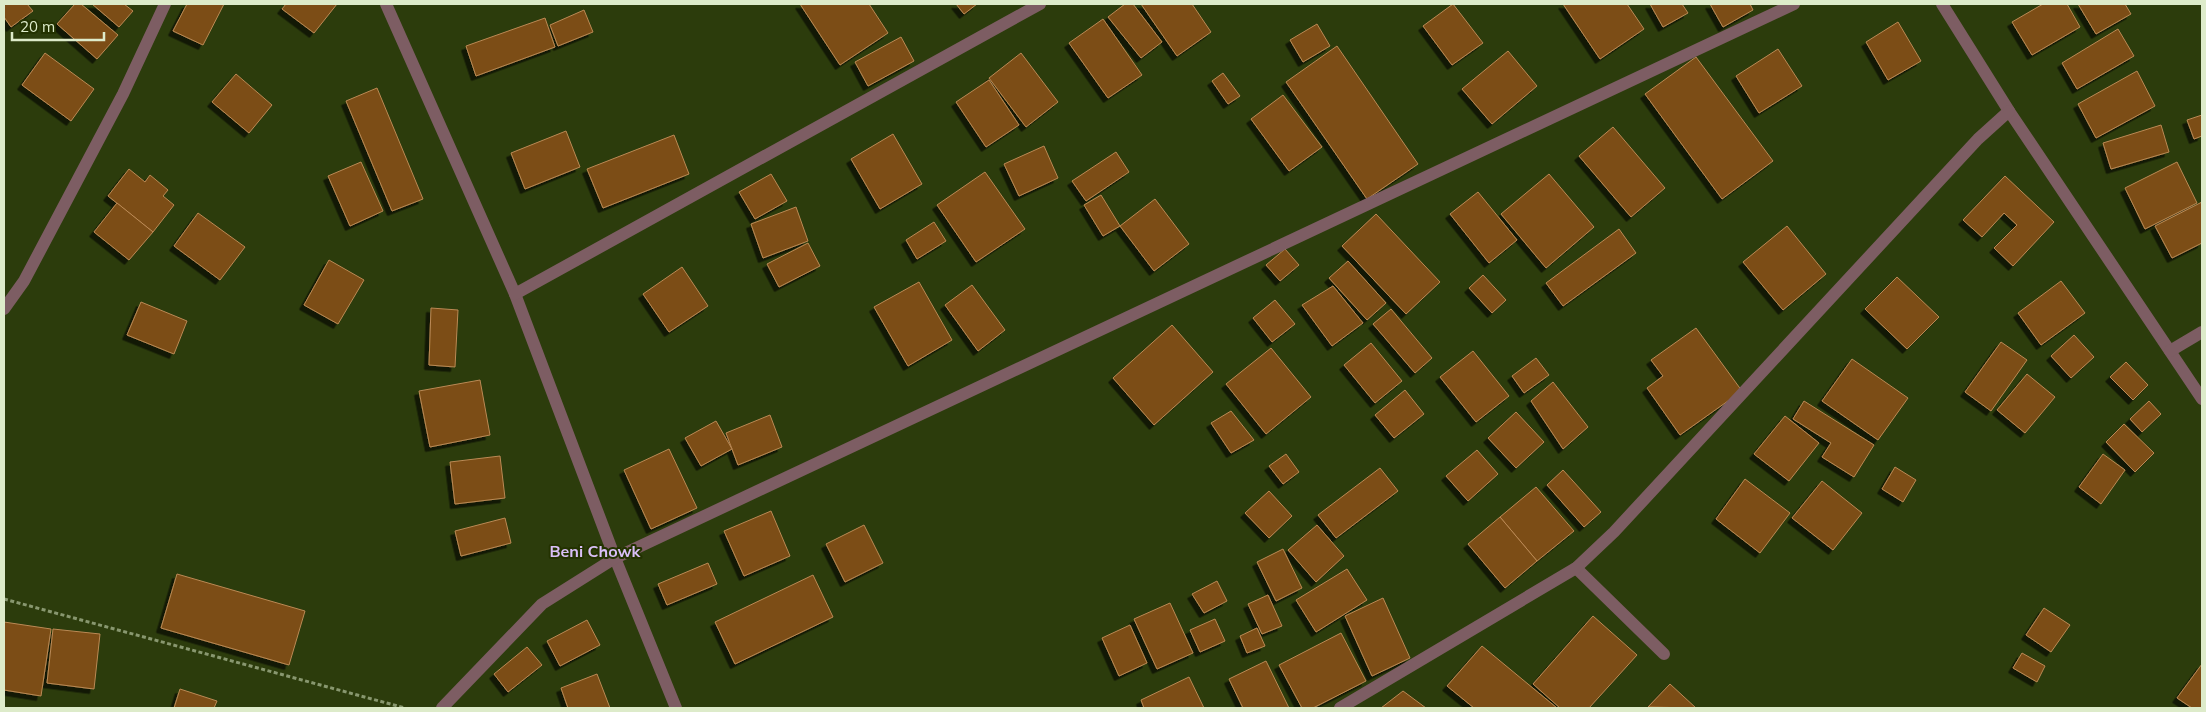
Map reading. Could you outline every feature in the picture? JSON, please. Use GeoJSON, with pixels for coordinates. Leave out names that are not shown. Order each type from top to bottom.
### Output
{"type":"FeatureCollection","features":[{"type":"Feature","properties":{"kind":"street"},"geometry":{"type":"LineString","coordinates":[[4,309],[24,281],[123,94],[165,4]]}},
{"type":"Feature","properties":{"kind":"street"},"geometry":{"type":"LineString","coordinates":[[386,4],[515,294],[615,558],[676,708]]}},
{"type":"Feature","properties":{"kind":"street"},"geometry":{"type":"LineString","coordinates":[[515,294],[1040,4]]}},
{"type":"Feature","properties":{"kind":"street"},"geometry":{"type":"LineString","coordinates":[[442,708],[542,604],[615,558],[1794,4]]}},
{"type":"Feature","properties":{"kind":"street"},"geometry":{"type":"LineString","coordinates":[[1947,5],[2009,111],[2202,398]]}},
{"type":"Feature","properties":{"kind":"street"},"geometry":{"type":"LineString","coordinates":[[1340,708],[1576,568],[1614,532],[1978,139],[2009,111]]}},
{"type":"Feature","properties":{"kind":"street"},"geometry":{"type":"LineString","coordinates":[[2170,351],[2202,332]]}},
{"type":"Feature","properties":{"kind":"street"},"geometry":{"type":"LineString","coordinates":[[1576,568],[1664,654]]}},
{"type":"Feature","properties":{"kind":"path"},"geometry":{"type":"LineString","coordinates":[[4,599],[405,708]]}},
{"type":"Feature","properties":{"kind":"building"},"geometry":{"type":"Polygon","coordinates":[[[4,4],[27,4],[33,11],[11,27],[4,17],[4,4]]]}},
{"type":"Feature","properties":{"kind":"building"},"geometry":{"type":"Polygon","coordinates":[[[75,4],[81,4],[118,35],[97,59],[57,24],[75,4]]]}},
{"type":"Feature","properties":{"kind":"building"},"geometry":{"type":"Polygon","coordinates":[[[92,4],[124,4],[133,11],[119,27],[92,4]]]}},
{"type":"Feature","properties":{"kind":"building"},"geometry":{"type":"Polygon","coordinates":[[[187,4],[224,4],[203,45],[173,31],[187,4]]]}},
{"type":"Feature","properties":{"kind":"building"},"geometry":{"type":"Polygon","coordinates":[[[286,4],[337,4],[314,33],[282,9],[286,4]]]}},
{"type":"Feature","properties":{"kind":"building"},"geometry":{"type":"Polygon","coordinates":[[[800,4],[869,4],[888,33],[840,65],[800,4]]]}},
{"type":"Feature","properties":{"kind":"building"},"geometry":{"type":"Polygon","coordinates":[[[956,4],[977,4],[964,14],[956,4]]]}},
{"type":"Feature","properties":{"kind":"building"},"geometry":{"type":"Polygon","coordinates":[[[1125,4],[1133,4],[1162,42],[1141,58],[1108,17],[1125,4]]]}},
{"type":"Feature","properties":{"kind":"building"},"geometry":{"type":"Polygon","coordinates":[[[1141,4],[1192,4],[1211,32],[1177,56],[1141,4]]]}},
{"type":"Feature","properties":{"kind":"building"},"geometry":{"type":"Polygon","coordinates":[[[1453,4],[1483,43],[1452,65],[1423,26],[1453,4]]]}},
{"type":"Feature","properties":{"kind":"building"},"geometry":{"type":"Polygon","coordinates":[[[1563,4],[1627,4],[1644,29],[1600,59],[1563,4]]]}},
{"type":"Feature","properties":{"kind":"building"},"geometry":{"type":"Polygon","coordinates":[[[1650,4],[1682,4],[1688,13],[1663,27],[1650,4]]]}},
{"type":"Feature","properties":{"kind":"building"},"geometry":{"type":"Polygon","coordinates":[[[1710,4],[1750,4],[1753,10],[1723,27],[1710,4]]]}},
{"type":"Feature","properties":{"kind":"building"},"geometry":{"type":"Polygon","coordinates":[[[2043,4],[2067,4],[2080,27],[2032,55],[2012,22],[2043,4]]]}},
{"type":"Feature","properties":{"kind":"building"},"geometry":{"type":"Polygon","coordinates":[[[2078,4],[2125,4],[2131,14],[2096,34],[2078,4]]]}},
{"type":"Feature","properties":{"kind":"building"},"geometry":{"type":"Polygon","coordinates":[[[584,10],[593,32],[558,46],[550,25],[584,10]]]}},
{"type":"Feature","properties":{"kind":"building"},"geometry":{"type":"Polygon","coordinates":[[[545,18],[555,47],[476,76],[466,46],[545,18]]]}},
{"type":"Feature","properties":{"kind":"building"},"geometry":{"type":"Polygon","coordinates":[[[1103,19],[1142,75],[1108,98],[1069,43],[1103,19]]]}},
{"type":"Feature","properties":{"kind":"building"},"geometry":{"type":"Polygon","coordinates":[[[1898,22],[1921,61],[1888,80],[1866,42],[1898,22]]]}},
{"type":"Feature","properties":{"kind":"building"},"geometry":{"type":"Polygon","coordinates":[[[1317,24],[1330,46],[1303,62],[1290,40],[1317,24]]]}},
{"type":"Feature","properties":{"kind":"building"},"geometry":{"type":"Polygon","coordinates":[[[2118,29],[2134,56],[2077,89],[2062,63],[2118,29]]]}},
{"type":"Feature","properties":{"kind":"building"},"geometry":{"type":"Polygon","coordinates":[[[901,37],[914,61],[868,86],[855,62],[901,37]]]}},
{"type":"Feature","properties":{"kind":"building"},"geometry":{"type":"Polygon","coordinates":[[[1337,46],[1418,164],[1367,199],[1286,82],[1337,46]]]}},
{"type":"Feature","properties":{"kind":"building"},"geometry":{"type":"Polygon","coordinates":[[[1778,49],[1802,86],[1759,113],[1736,76],[1778,49]]]}},
{"type":"Feature","properties":{"kind":"building"},"geometry":{"type":"Polygon","coordinates":[[[1508,51],[1537,86],[1492,124],[1462,89],[1508,51]]]}},
{"type":"Feature","properties":{"kind":"building"},"geometry":{"type":"Polygon","coordinates":[[[45,53],[94,89],[71,121],[22,85],[45,53]]]}},
{"type":"Feature","properties":{"kind":"building"},"geometry":{"type":"Polygon","coordinates":[[[1021,53],[1058,102],[1026,127],[989,78],[1021,53]]]}},
{"type":"Feature","properties":{"kind":"building"},"geometry":{"type":"Polygon","coordinates":[[[1696,57],[1773,161],[1722,199],[1645,94],[1696,57]]]}},
{"type":"Feature","properties":{"kind":"building"},"geometry":{"type":"Polygon","coordinates":[[[2137,71],[2155,106],[2096,138],[2078,104],[2137,71]]]}},
{"type":"Feature","properties":{"kind":"building"},"geometry":{"type":"Polygon","coordinates":[[[1223,73],[1240,96],[1228,104],[1212,81],[1223,73]]]}},
{"type":"Feature","properties":{"kind":"building"},"geometry":{"type":"Polygon","coordinates":[[[236,74],[272,105],[249,133],[212,102],[236,74]]]}},
{"type":"Feature","properties":{"kind":"building"},"geometry":{"type":"Polygon","coordinates":[[[989,80],[1019,125],[986,147],[956,102],[989,80]]]}},
{"type":"Feature","properties":{"kind":"building"},"geometry":{"type":"Polygon","coordinates":[[[377,88],[423,199],[392,211],[346,101],[377,88]]]}},
{"type":"Feature","properties":{"kind":"building"},"geometry":{"type":"Polygon","coordinates":[[[1283,95],[1322,147],[1289,171],[1251,119],[1283,95]]]}},
{"type":"Feature","properties":{"kind":"building"},"geometry":{"type":"Polygon","coordinates":[[[2202,115],[2202,136],[2194,139],[2187,120],[2202,115]]]}},
{"type":"Feature","properties":{"kind":"building"},"geometry":{"type":"Polygon","coordinates":[[[2161,125],[2169,152],[2111,169],[2103,143],[2161,125]]]}},
{"type":"Feature","properties":{"kind":"building"},"geometry":{"type":"Polygon","coordinates":[[[1613,127],[1665,188],[1631,217],[1579,156],[1613,127]]]}},
{"type":"Feature","properties":{"kind":"building"},"geometry":{"type":"Polygon","coordinates":[[[566,131],[580,167],[525,189],[511,153],[566,131]]]}},
{"type":"Feature","properties":{"kind":"building"},"geometry":{"type":"Polygon","coordinates":[[[893,134],[922,184],[880,209],[851,159],[893,134]]]}},
{"type":"Feature","properties":{"kind":"building"},"geometry":{"type":"Polygon","coordinates":[[[674,135],[689,174],[603,208],[587,169],[674,135]]]}},
{"type":"Feature","properties":{"kind":"building"},"geometry":{"type":"Polygon","coordinates":[[[1044,146],[1058,178],[1019,196],[1004,164],[1044,146]]]}},
{"type":"Feature","properties":{"kind":"building"},"geometry":{"type":"Polygon","coordinates":[[[1116,152],[1129,172],[1086,201],[1072,181],[1116,152]]]}},
{"type":"Feature","properties":{"kind":"building"},"geometry":{"type":"Polygon","coordinates":[[[361,162],[383,211],[350,226],[328,176],[361,162]]]}},
{"type":"Feature","properties":{"kind":"building"},"geometry":{"type":"Polygon","coordinates":[[[2177,162],[2197,203],[2145,229],[2125,188],[2177,162]]]}},
{"type":"Feature","properties":{"kind":"building"},"geometry":{"type":"Polygon","coordinates":[[[129,169],[145,182],[150,175],[168,190],[163,196],[174,205],[153,232],[108,196],[129,169]]]}},
{"type":"Feature","properties":{"kind":"building"},"geometry":{"type":"Polygon","coordinates":[[[985,172],[1025,229],[976,262],[937,205],[985,172]]]}},
{"type":"Feature","properties":{"kind":"building"},"geometry":{"type":"Polygon","coordinates":[[[771,174],[787,201],[755,219],[739,192],[771,174]]]}},
{"type":"Feature","properties":{"kind":"building"},"geometry":{"type":"Polygon","coordinates":[[[1549,174],[1594,227],[1546,268],[1501,214],[1549,174]]]}},
{"type":"Feature","properties":{"kind":"building"},"geometry":{"type":"Polygon","coordinates":[[[2005,176],[2054,222],[2013,266],[1994,248],[2017,225],[2004,213],[1982,237],[1963,220],[2005,176]]]}},
{"type":"Feature","properties":{"kind":"building"},"geometry":{"type":"Polygon","coordinates":[[[1478,192],[1517,240],[1489,263],[1450,214],[1478,192]]]}},
{"type":"Feature","properties":{"kind":"building"},"geometry":{"type":"Polygon","coordinates":[[[1101,195],[1120,226],[1103,236],[1084,205],[1101,195]]]}},
{"type":"Feature","properties":{"kind":"building"},"geometry":{"type":"Polygon","coordinates":[[[1155,199],[1189,244],[1154,271],[1120,226],[1155,199]]]}},
{"type":"Feature","properties":{"kind":"building"},"geometry":{"type":"Polygon","coordinates":[[[2202,202],[2202,243],[2172,258],[2155,226],[2202,202]]]}},
{"type":"Feature","properties":{"kind":"building"},"geometry":{"type":"Polygon","coordinates":[[[117,203],[153,232],[129,260],[94,232],[117,203]]]}},
{"type":"Feature","properties":{"kind":"building"},"geometry":{"type":"Polygon","coordinates":[[[796,207],[808,241],[763,258],[751,224],[796,207]]]}},
{"type":"Feature","properties":{"kind":"building"},"geometry":{"type":"Polygon","coordinates":[[[198,213],[245,247],[220,280],[174,246],[198,213]]]}},
{"type":"Feature","properties":{"kind":"building"},"geometry":{"type":"Polygon","coordinates":[[[1376,214],[1440,282],[1406,314],[1342,246],[1376,214]]]}},
{"type":"Feature","properties":{"kind":"building"},"geometry":{"type":"Polygon","coordinates":[[[934,222],[946,241],[917,259],[906,240],[934,222]]]}},
{"type":"Feature","properties":{"kind":"building"},"geometry":{"type":"Polygon","coordinates":[[[1787,226],[1826,274],[1783,310],[1743,262],[1787,226]]]}},
{"type":"Feature","properties":{"kind":"building"},"geometry":{"type":"Polygon","coordinates":[[[1619,229],[1636,253],[1563,306],[1546,283],[1619,229]]]}},
{"type":"Feature","properties":{"kind":"building"},"geometry":{"type":"Polygon","coordinates":[[[808,243],[820,266],[779,287],[767,264],[808,243]]]}},
{"type":"Feature","properties":{"kind":"building"},"geometry":{"type":"Polygon","coordinates":[[[1285,249],[1299,265],[1280,281],[1266,265],[1285,249]]]}},
{"type":"Feature","properties":{"kind":"building"},"geometry":{"type":"Polygon","coordinates":[[[329,260],[364,280],[338,324],[304,305],[329,260]]]}},
{"type":"Feature","properties":{"kind":"building"},"geometry":{"type":"Polygon","coordinates":[[[1348,261],[1386,303],[1367,320],[1329,278],[1348,261]]]}},
{"type":"Feature","properties":{"kind":"building"},"geometry":{"type":"Polygon","coordinates":[[[682,267],[708,306],[669,332],[643,294],[682,267]]]}},
{"type":"Feature","properties":{"kind":"building"},"geometry":{"type":"Polygon","coordinates":[[[1483,275],[1506,300],[1492,313],[1469,288],[1483,275]]]}},
{"type":"Feature","properties":{"kind":"building"},"geometry":{"type":"Polygon","coordinates":[[[1897,277],[1939,317],[1907,349],[1865,309],[1897,277]]]}},
{"type":"Feature","properties":{"kind":"building"},"geometry":{"type":"Polygon","coordinates":[[[2061,281],[2085,313],[2041,345],[2018,313],[2061,281]]]}},
{"type":"Feature","properties":{"kind":"building"},"geometry":{"type":"Polygon","coordinates":[[[919,282],[952,340],[908,366],[874,307],[919,282]]]}},
{"type":"Feature","properties":{"kind":"building"},"geometry":{"type":"Polygon","coordinates":[[[972,285],[1005,330],[978,351],[945,305],[972,285]]]}},
{"type":"Feature","properties":{"kind":"building"},"geometry":{"type":"Polygon","coordinates":[[[1333,286],[1363,323],[1332,346],[1302,305],[1333,286]]]}},
{"type":"Feature","properties":{"kind":"building"},"geometry":{"type":"Polygon","coordinates":[[[1275,300],[1295,324],[1272,342],[1253,318],[1275,300]]]}},
{"type":"Feature","properties":{"kind":"building"},"geometry":{"type":"Polygon","coordinates":[[[141,302],[187,321],[174,354],[127,335],[141,302]]]}},
{"type":"Feature","properties":{"kind":"building"},"geometry":{"type":"Polygon","coordinates":[[[431,308],[458,310],[455,367],[429,365],[431,308]]]}},
{"type":"Feature","properties":{"kind":"building"},"geometry":{"type":"Polygon","coordinates":[[[1391,309],[1432,358],[1415,373],[1373,324],[1391,309]]]}},
{"type":"Feature","properties":{"kind":"building"},"geometry":{"type":"Polygon","coordinates":[[[1172,325],[1213,372],[1154,425],[1113,378],[1172,325]]]}},
{"type":"Feature","properties":{"kind":"building"},"geometry":{"type":"Polygon","coordinates":[[[1696,328],[1742,391],[1680,435],[1647,388],[1663,376],[1651,360],[1696,328]]]}},
{"type":"Feature","properties":{"kind":"building"},"geometry":{"type":"Polygon","coordinates":[[[2074,335],[2094,357],[2071,378],[2051,356],[2074,335]]]}},
{"type":"Feature","properties":{"kind":"building"},"geometry":{"type":"Polygon","coordinates":[[[2001,342],[2027,360],[1991,411],[1965,392],[2001,342]]]}},
{"type":"Feature","properties":{"kind":"building"},"geometry":{"type":"Polygon","coordinates":[[[1371,343],[1402,381],[1375,403],[1344,365],[1371,343]]]}},
{"type":"Feature","properties":{"kind":"building"},"geometry":{"type":"Polygon","coordinates":[[[1271,348],[1311,397],[1266,434],[1226,384],[1271,348]]]}},
{"type":"Feature","properties":{"kind":"building"},"geometry":{"type":"Polygon","coordinates":[[[1473,351],[1509,396],[1476,422],[1440,377],[1473,351]]]}},
{"type":"Feature","properties":{"kind":"building"},"geometry":{"type":"Polygon","coordinates":[[[1536,358],[1549,375],[1524,393],[1512,376],[1536,358]]]}},
{"type":"Feature","properties":{"kind":"building"},"geometry":{"type":"Polygon","coordinates":[[[1852,359],[1908,398],[1878,440],[1822,401],[1852,359]]]}},
{"type":"Feature","properties":{"kind":"building"},"geometry":{"type":"Polygon","coordinates":[[[2126,362],[2148,385],[2133,400],[2110,377],[2126,362]]]}},
{"type":"Feature","properties":{"kind":"building"},"geometry":{"type":"Polygon","coordinates":[[[2027,374],[2055,397],[2025,433],[1997,410],[2027,374]]]}},
{"type":"Feature","properties":{"kind":"building"},"geometry":{"type":"Polygon","coordinates":[[[480,380],[490,435],[430,447],[419,391],[480,380]]]}},
{"type":"Feature","properties":{"kind":"building"},"geometry":{"type":"Polygon","coordinates":[[[1553,382],[1588,427],[1563,449],[1531,401],[1553,382]]]}},
{"type":"Feature","properties":{"kind":"building"},"geometry":{"type":"Polygon","coordinates":[[[1405,390],[1424,414],[1394,438],[1375,415],[1405,390]]]}},
{"type":"Feature","properties":{"kind":"building"},"geometry":{"type":"Polygon","coordinates":[[[1804,401],[1874,445],[1854,477],[1822,457],[1831,443],[1793,419],[1804,401]]]}},
{"type":"Feature","properties":{"kind":"building"},"geometry":{"type":"Polygon","coordinates":[[[2149,401],[2161,414],[2142,432],[2130,419],[2149,401]]]}},
{"type":"Feature","properties":{"kind":"building"},"geometry":{"type":"Polygon","coordinates":[[[1231,411],[1254,440],[1231,453],[1211,423],[1231,411]]]}},
{"type":"Feature","properties":{"kind":"building"},"geometry":{"type":"Polygon","coordinates":[[[1516,412],[1544,442],[1516,468],[1488,438],[1516,412]]]}},
{"type":"Feature","properties":{"kind":"building"},"geometry":{"type":"Polygon","coordinates":[[[770,415],[782,447],[738,465],[726,433],[770,415]]]}},
{"type":"Feature","properties":{"kind":"building"},"geometry":{"type":"Polygon","coordinates":[[[1785,416],[1819,443],[1789,481],[1754,454],[1785,416]]]}},
{"type":"Feature","properties":{"kind":"building"},"geometry":{"type":"Polygon","coordinates":[[[716,421],[732,449],[701,466],[685,438],[716,421]]]}},
{"type":"Feature","properties":{"kind":"building"},"geometry":{"type":"Polygon","coordinates":[[[2124,424],[2154,453],[2135,472],[2106,442],[2124,424]]]}},
{"type":"Feature","properties":{"kind":"building"},"geometry":{"type":"Polygon","coordinates":[[[669,449],[697,508],[651,529],[624,470],[669,449]]]}},
{"type":"Feature","properties":{"kind":"building"},"geometry":{"type":"Polygon","coordinates":[[[1477,450],[1498,474],[1468,501],[1446,476],[1477,450]]]}},
{"type":"Feature","properties":{"kind":"building"},"geometry":{"type":"Polygon","coordinates":[[[1286,454],[1299,472],[1283,484],[1269,466],[1286,454]]]}},
{"type":"Feature","properties":{"kind":"building"},"geometry":{"type":"Polygon","coordinates":[[[2103,454],[2125,470],[2101,504],[2079,487],[2103,454]]]}},
{"type":"Feature","properties":{"kind":"building"},"geometry":{"type":"Polygon","coordinates":[[[500,456],[505,498],[455,504],[450,462],[500,456]]]}},
{"type":"Feature","properties":{"kind":"building"},"geometry":{"type":"Polygon","coordinates":[[[1895,467],[1916,480],[1903,502],[1882,489],[1895,467]]]}},
{"type":"Feature","properties":{"kind":"building"},"geometry":{"type":"Polygon","coordinates":[[[1380,468],[1398,491],[1336,538],[1318,515],[1380,468]]]}},
{"type":"Feature","properties":{"kind":"building"},"geometry":{"type":"Polygon","coordinates":[[[1563,470],[1601,512],[1584,527],[1547,485],[1563,470]]]}},
{"type":"Feature","properties":{"kind":"building"},"geometry":{"type":"Polygon","coordinates":[[[1745,479],[1790,513],[1760,553],[1716,519],[1745,479]]]}},
{"type":"Feature","properties":{"kind":"building"},"geometry":{"type":"Polygon","coordinates":[[[1822,481],[1862,513],[1833,550],[1792,518],[1822,481]]]}},
{"type":"Feature","properties":{"kind":"building"},"geometry":{"type":"Polygon","coordinates":[[[1536,487],[1574,531],[1537,561],[1500,517],[1536,487]]]}},
{"type":"Feature","properties":{"kind":"building"},"geometry":{"type":"Polygon","coordinates":[[[1269,491],[1292,516],[1269,538],[1245,513],[1269,491]]]}},
{"type":"Feature","properties":{"kind":"building"},"geometry":{"type":"Polygon","coordinates":[[[771,511],[790,556],[744,576],[724,531],[771,511]]]}},
{"type":"Feature","properties":{"kind":"building"},"geometry":{"type":"Polygon","coordinates":[[[1500,517],[1537,561],[1505,588],[1468,544],[1500,517]]]}},
{"type":"Feature","properties":{"kind":"building"},"geometry":{"type":"Polygon","coordinates":[[[505,518],[511,543],[461,556],[455,531],[505,518]]]}},
{"type":"Feature","properties":{"kind":"building"},"geometry":{"type":"Polygon","coordinates":[[[864,525],[883,563],[845,582],[826,544],[864,525]]]}},
{"type":"Feature","properties":{"kind":"building"},"geometry":{"type":"Polygon","coordinates":[[[1317,525],[1344,556],[1316,582],[1288,550],[1317,525]]]}},
{"type":"Feature","properties":{"kind":"building"},"geometry":{"type":"Polygon","coordinates":[[[1283,549],[1302,588],[1276,601],[1257,562],[1283,549]]]}},
{"type":"Feature","properties":{"kind":"building"},"geometry":{"type":"Polygon","coordinates":[[[708,563],[717,584],[667,605],[658,584],[708,563]]]}},
{"type":"Feature","properties":{"kind":"building"},"geometry":{"type":"Polygon","coordinates":[[[1347,569],[1367,600],[1316,632],[1296,600],[1347,569]]]}},
{"type":"Feature","properties":{"kind":"building"},"geometry":{"type":"Polygon","coordinates":[[[177,574],[305,611],[289,665],[161,628],[177,574]]]}},
{"type":"Feature","properties":{"kind":"building"},"geometry":{"type":"Polygon","coordinates":[[[813,575],[833,617],[735,664],[715,622],[813,575]]]}},
{"type":"Feature","properties":{"kind":"building"},"geometry":{"type":"Polygon","coordinates":[[[1217,581],[1227,601],[1204,613],[1192,594],[1217,581]]]}},
{"type":"Feature","properties":{"kind":"building"},"geometry":{"type":"Polygon","coordinates":[[[1268,595],[1282,626],[1262,634],[1248,604],[1268,595]]]}},
{"type":"Feature","properties":{"kind":"building"},"geometry":{"type":"Polygon","coordinates":[[[1383,598],[1410,658],[1372,676],[1345,616],[1383,598]]]}},
{"type":"Feature","properties":{"kind":"building"},"geometry":{"type":"Polygon","coordinates":[[[1170,603],[1193,653],[1157,669],[1134,619],[1170,603]]]}},
{"type":"Feature","properties":{"kind":"building"},"geometry":{"type":"Polygon","coordinates":[[[2044,608],[2070,625],[2051,652],[2026,635],[2044,608]]]}},
{"type":"Feature","properties":{"kind":"building"},"geometry":{"type":"Polygon","coordinates":[[[1593,616],[1637,655],[1589,708],[1560,708],[1533,684],[1593,616]]]}},
{"type":"Feature","properties":{"kind":"building"},"geometry":{"type":"Polygon","coordinates":[[[1215,619],[1225,641],[1200,652],[1190,630],[1215,619]]]}},
{"type":"Feature","properties":{"kind":"building"},"geometry":{"type":"Polygon","coordinates":[[[587,620],[600,645],[560,666],[547,641],[587,620]]]}},
{"type":"Feature","properties":{"kind":"building"},"geometry":{"type":"Polygon","coordinates":[[[4,622],[51,629],[41,696],[4,690],[4,622]]]}},
{"type":"Feature","properties":{"kind":"building"},"geometry":{"type":"Polygon","coordinates":[[[1130,625],[1147,663],[1119,676],[1102,638],[1130,625]]]}},
{"type":"Feature","properties":{"kind":"building"},"geometry":{"type":"Polygon","coordinates":[[[1257,628],[1265,646],[1247,653],[1240,636],[1257,628]]]}},
{"type":"Feature","properties":{"kind":"building"},"geometry":{"type":"Polygon","coordinates":[[[53,629],[100,634],[94,689],[47,683],[53,629]]]}},
{"type":"Feature","properties":{"kind":"building"},"geometry":{"type":"Polygon","coordinates":[[[1341,633],[1366,681],[1313,708],[1302,708],[1279,665],[1341,633]]]}},
{"type":"Feature","properties":{"kind":"building"},"geometry":{"type":"Polygon","coordinates":[[[1482,646],[1557,708],[1474,708],[1447,686],[1482,646]]]}},
{"type":"Feature","properties":{"kind":"building"},"geometry":{"type":"Polygon","coordinates":[[[527,647],[542,665],[508,692],[494,674],[527,647]]]}},
{"type":"Feature","properties":{"kind":"building"},"geometry":{"type":"Polygon","coordinates":[[[2022,653],[2045,666],[2037,682],[2013,668],[2022,653]]]}},
{"type":"Feature","properties":{"kind":"building"},"geometry":{"type":"Polygon","coordinates":[[[1266,661],[1289,708],[1243,708],[1229,679],[1266,661]]]}},
{"type":"Feature","properties":{"kind":"building"},"geometry":{"type":"Polygon","coordinates":[[[2202,664],[2202,708],[2192,708],[2177,698],[2202,664]]]}},
{"type":"Feature","properties":{"kind":"building"},"geometry":{"type":"Polygon","coordinates":[[[597,674],[610,708],[568,708],[561,688],[597,674]]]}},
{"type":"Feature","properties":{"kind":"building"},"geometry":{"type":"Polygon","coordinates":[[[1189,677],[1204,708],[1144,708],[1141,700],[1189,677]]]}},
{"type":"Feature","properties":{"kind":"building"},"geometry":{"type":"Polygon","coordinates":[[[1670,684],[1696,708],[1648,707],[1670,684]]]}},
{"type":"Feature","properties":{"kind":"building"},"geometry":{"type":"Polygon","coordinates":[[[180,689],[217,701],[214,708],[174,708],[180,689]]]}},
{"type":"Feature","properties":{"kind":"building"},"geometry":{"type":"Polygon","coordinates":[[[1403,691],[1426,708],[1381,708],[1403,691]]]}},
{"type":"Feature","properties":{"kind":"district","name":"Beni Chowk"},"geometry":{"type":"Point","coordinates":[595,551]}}]}
